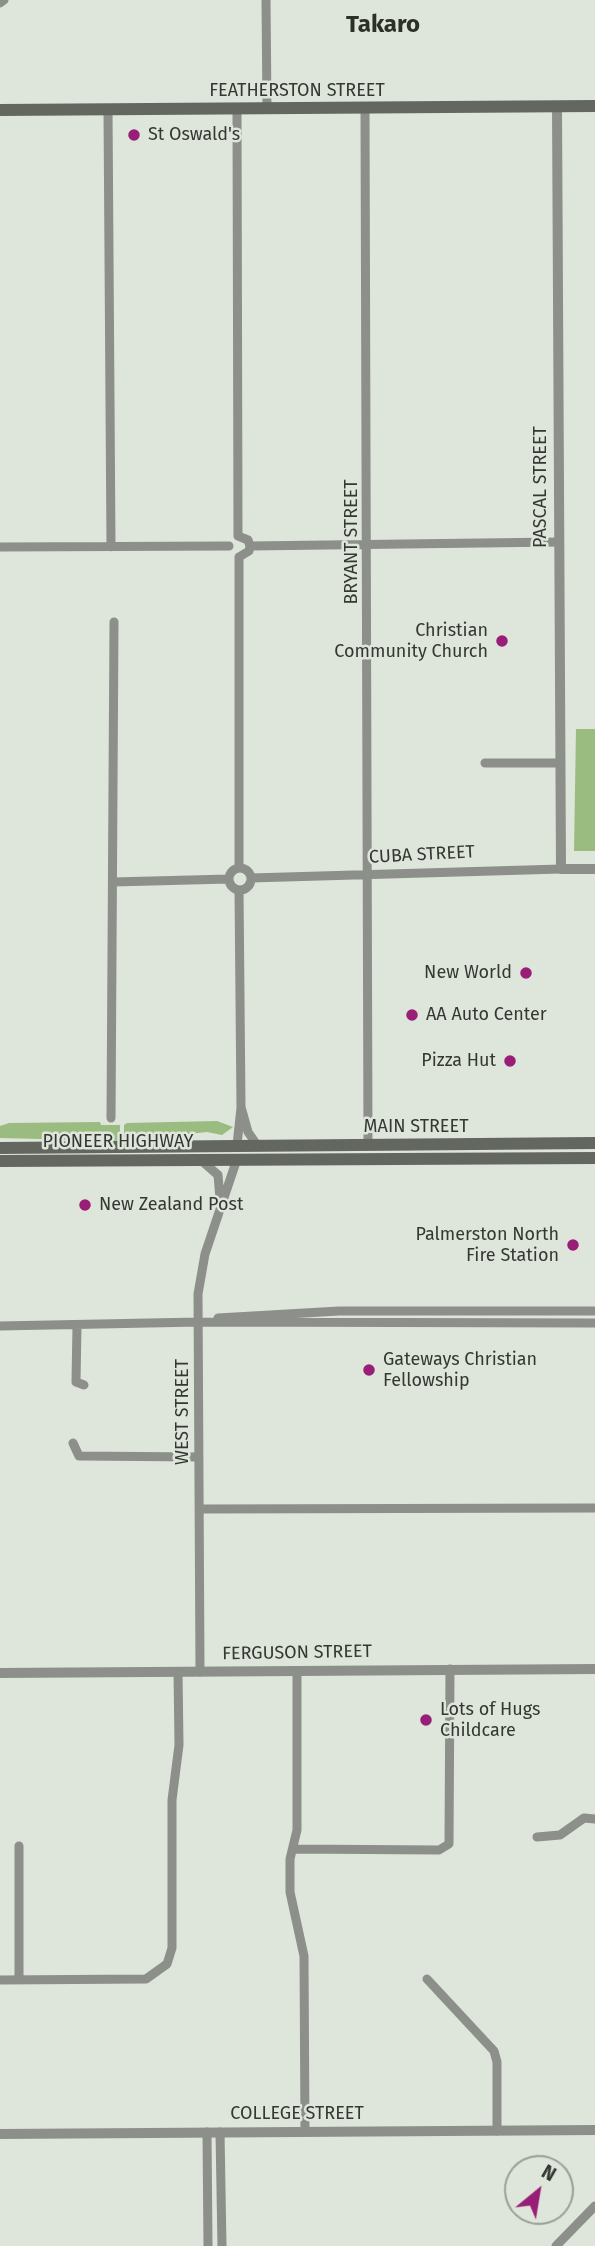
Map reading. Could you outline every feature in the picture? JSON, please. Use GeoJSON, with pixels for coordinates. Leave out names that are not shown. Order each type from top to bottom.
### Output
{"type":"FeatureCollection","features":[{"type":"Feature","properties":{"kind":"main road","name":"FEATHERSTON STREET"},"geometry":{"type":"LineString","coordinates":[[0,110],[595,106]]}},
{"type":"Feature","properties":{"kind":"main road","name":"MAIN STREET"},"geometry":{"type":"LineString","coordinates":[[237,1152],[257,1145],[595,1143]]}},
{"type":"Feature","properties":{"kind":"main road","name":"PIONEER HIGHWAY"},"geometry":{"type":"LineString","coordinates":[[0,1161],[160,1146],[186,1151],[237,1152]]}},
{"type":"Feature","properties":{"kind":"main road","name":"PIONEER HIGHWAY"},"geometry":{"type":"LineString","coordinates":[[0,1148],[198,1159],[237,1152]]}},
{"type":"Feature","properties":{"kind":"main road","name":"MAIN STREET"},"geometry":{"type":"LineString","coordinates":[[237,1152],[319,1158],[595,1158]]}},
{"type":"Feature","properties":{"kind":"street"},"geometry":{"type":"LineString","coordinates":[[266,0],[267,108]]}},
{"type":"Feature","properties":{"kind":"street","name":"PASCAL STREET"},"geometry":{"type":"LineString","coordinates":[[557,106],[561,869]]}},
{"type":"Feature","properties":{"kind":"street"},"geometry":{"type":"LineString","coordinates":[[0,547],[229,546],[238,536],[237,108]]}},
{"type":"Feature","properties":{"kind":"street","name":"BRYANT STREET"},"geometry":{"type":"LineString","coordinates":[[365,108],[368,545],[365,876],[368,1145]]}},
{"type":"Feature","properties":{"kind":"street"},"geometry":{"type":"LineString","coordinates":[[108,109],[111,547]]}},
{"type":"Feature","properties":{"kind":"street"},"geometry":{"type":"LineString","coordinates":[[238,536],[248,540],[250,546],[249,551],[239,557]]}},
{"type":"Feature","properties":{"kind":"street"},"geometry":{"type":"LineString","coordinates":[[250,546],[559,542]]}},
{"type":"Feature","properties":{"kind":"street"},"geometry":{"type":"LineString","coordinates":[[229,546],[230,551],[239,557]]}},
{"type":"Feature","properties":{"kind":"street"},"geometry":{"type":"LineString","coordinates":[[239,557],[239,868]]}},
{"type":"Feature","properties":{"kind":"street"},"geometry":{"type":"LineString","coordinates":[[111,1118],[114,622]]}},
{"type":"Feature","properties":{"kind":"street"},"geometry":{"type":"LineString","coordinates":[[485,763],[560,763]]}},
{"type":"Feature","properties":{"kind":"street"},"geometry":{"type":"LineString","coordinates":[[239,868],[247,871],[251,878],[246,889],[239,890],[229,879],[234,870],[239,868]]}},
{"type":"Feature","properties":{"kind":"street","name":"CUBA STREET"},"geometry":{"type":"LineString","coordinates":[[251,878],[595,869]]}},
{"type":"Feature","properties":{"kind":"street"},"geometry":{"type":"LineString","coordinates":[[113,882],[229,879]]}},
{"type":"Feature","properties":{"kind":"street"},"geometry":{"type":"LineString","coordinates":[[239,890],[241,1107],[248,1132],[257,1145]]}},
{"type":"Feature","properties":{"kind":"street","name":"WEST STREET"},"geometry":{"type":"LineString","coordinates":[[200,1672],[198,1294],[220,1204],[235,1171],[241,1107]]}},
{"type":"Feature","properties":{"kind":"street"},"geometry":{"type":"LineString","coordinates":[[198,1159],[218,1175],[220,1204]]}},
{"type":"Feature","properties":{"kind":"street"},"geometry":{"type":"LineString","coordinates":[[199,1322],[228,1316],[339,1311],[595,1311]]}},
{"type":"Feature","properties":{"kind":"street"},"geometry":{"type":"LineString","coordinates":[[0,1326],[199,1322],[595,1322]]}},
{"type":"Feature","properties":{"kind":"street"},"geometry":{"type":"LineString","coordinates":[[77,1325],[76,1382],[84,1385]]}},
{"type":"Feature","properties":{"kind":"street"},"geometry":{"type":"LineString","coordinates":[[73,1443],[79,1457],[200,1457]]}},
{"type":"Feature","properties":{"kind":"street"},"geometry":{"type":"LineString","coordinates":[[200,1510],[595,1508]]}},
{"type":"Feature","properties":{"kind":"street","name":"FERGUSON STREET"},"geometry":{"type":"LineString","coordinates":[[0,1673],[595,1669]]}},
{"type":"Feature","properties":{"kind":"street"},"geometry":{"type":"LineString","coordinates":[[294,1849],[439,1850],[447,1846],[451,1836],[450,1670]]}},
{"type":"Feature","properties":{"kind":"street"},"geometry":{"type":"LineString","coordinates":[[297,1671],[297,1830],[290,1859],[291,1906],[304,1956],[305,2132]]}},
{"type":"Feature","properties":{"kind":"street"},"geometry":{"type":"LineString","coordinates":[[0,1980],[146,1979],[167,1964],[172,1948],[172,1800],[179,1745],[178,1672]]}},
{"type":"Feature","properties":{"kind":"street"},"geometry":{"type":"LineString","coordinates":[[537,1837],[560,1835],[584,1818],[595,1819]]}},
{"type":"Feature","properties":{"kind":"street"},"geometry":{"type":"LineString","coordinates":[[19,1846],[19,1979]]}},
{"type":"Feature","properties":{"kind":"street"},"geometry":{"type":"LineString","coordinates":[[427,1979],[494,2051],[497,2062],[497,2131]]}},
{"type":"Feature","properties":{"kind":"street","name":"COLLEGE STREET"},"geometry":{"type":"LineString","coordinates":[[0,2134],[595,2130]]}},
{"type":"Feature","properties":{"kind":"street"},"geometry":{"type":"LineString","coordinates":[[207,2132],[208,2246]]}},
{"type":"Feature","properties":{"kind":"street"},"geometry":{"type":"LineString","coordinates":[[220,2132],[222,2246]]}},
{"type":"Feature","properties":{"kind":"street"},"geometry":{"type":"LineString","coordinates":[[555,2246],[595,2206]]}},
{"type":"Feature","properties":{"kind":"green space"},"geometry":{"type":"Polygon","coordinates":[[[576,729],[595,729],[595,851],[574,851],[576,729]]]}},
{"type":"Feature","properties":{"kind":"green space"},"geometry":{"type":"Polygon","coordinates":[[[217,1121],[233,1127],[222,1135],[207,1132],[124,1141],[124,1125],[127,1123],[217,1121]]]}},
{"type":"Feature","properties":{"kind":"green space"},"geometry":{"type":"Polygon","coordinates":[[[100,1122],[101,1125],[120,1125],[120,1141],[0,1138],[0,1126],[9,1123],[100,1122]]]}},
{"type":"Feature","properties":{"kind":"place","name":"St Oswald's"},"geometry":{"type":"Point","coordinates":[134,135]}},
{"type":"Feature","properties":{"kind":"place","name":"Christian Community Church"},"geometry":{"type":"Point","coordinates":[502,641]}},
{"type":"Feature","properties":{"kind":"place","name":"New World"},"geometry":{"type":"Point","coordinates":[526,973]}},
{"type":"Feature","properties":{"kind":"place","name":"AA Auto Center"},"geometry":{"type":"Point","coordinates":[412,1015]}},
{"type":"Feature","properties":{"kind":"place","name":"Pizza Hut"},"geometry":{"type":"Point","coordinates":[510,1061]}},
{"type":"Feature","properties":{"kind":"place","name":"New Zealand Post"},"geometry":{"type":"Point","coordinates":[85,1205]}},
{"type":"Feature","properties":{"kind":"place","name":"Palmerston North Fire Station"},"geometry":{"type":"Point","coordinates":[573,1245]}},
{"type":"Feature","properties":{"kind":"place","name":"Gateways Christian Fellowship"},"geometry":{"type":"Point","coordinates":[369,1370]}},
{"type":"Feature","properties":{"kind":"place","name":"Lots of Hugs Childcare"},"geometry":{"type":"Point","coordinates":[426,1720]}},
{"type":"Feature","properties":{"kind":"district","name":"Takaro"},"geometry":{"type":"Point","coordinates":[383,25]}}]}
